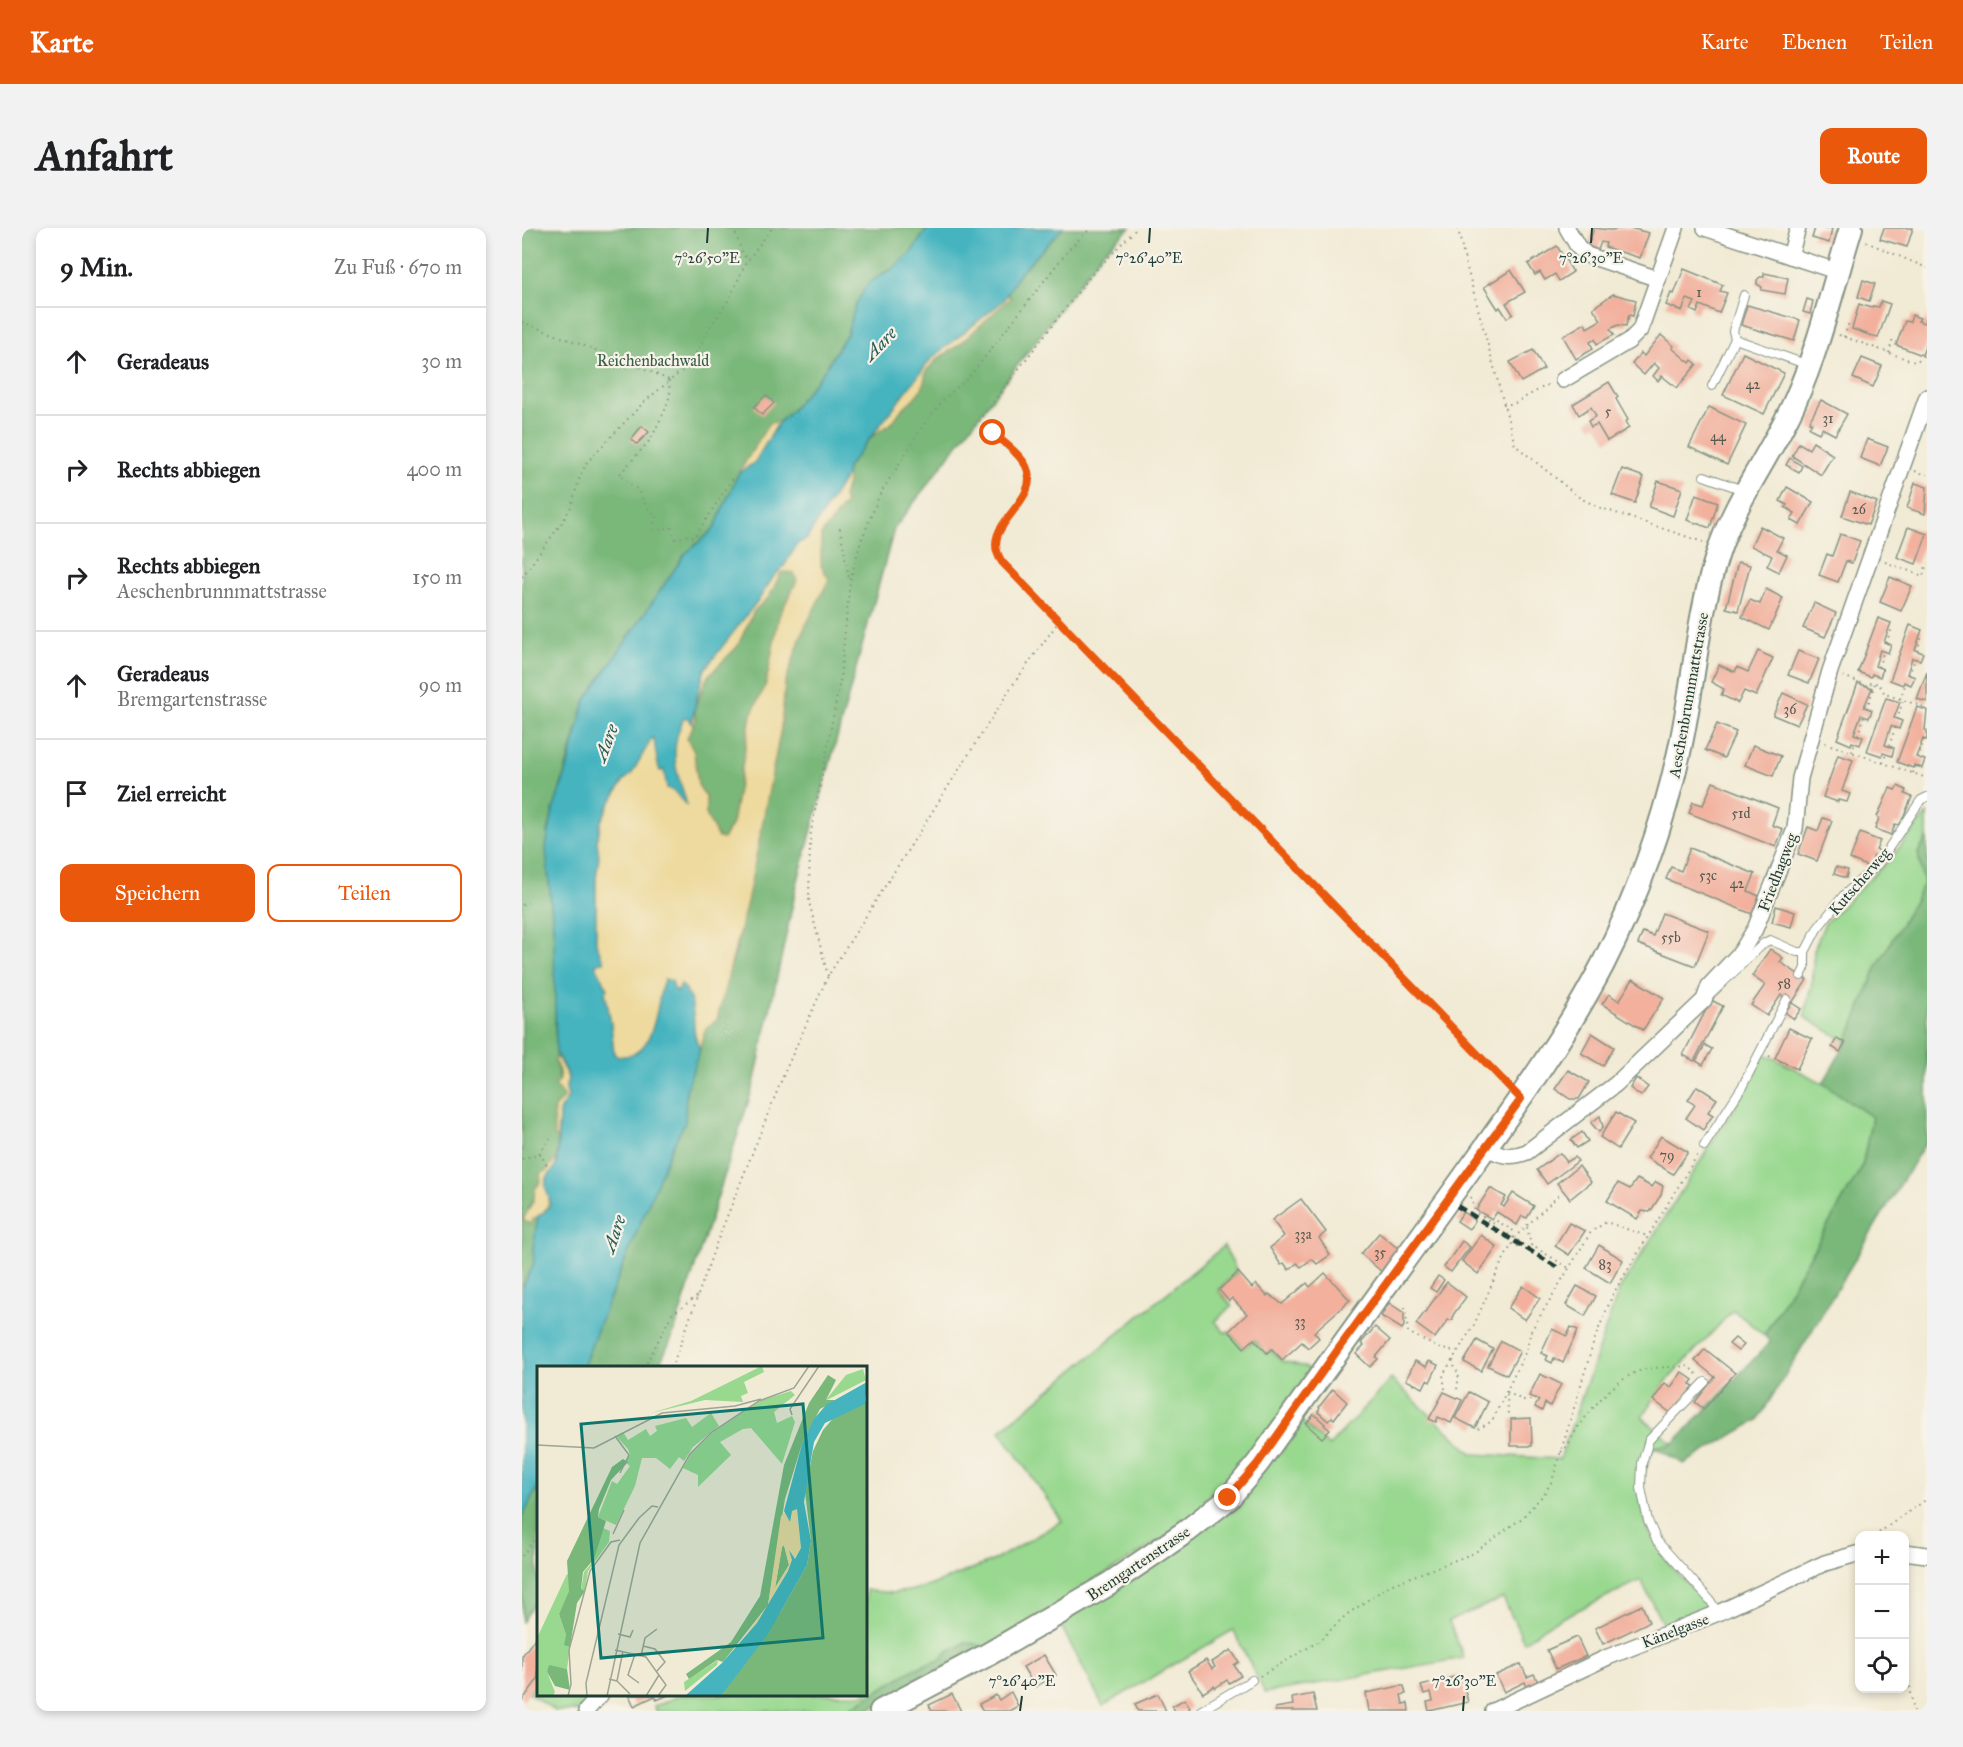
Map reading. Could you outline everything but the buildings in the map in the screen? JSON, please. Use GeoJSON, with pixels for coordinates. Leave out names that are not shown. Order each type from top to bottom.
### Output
{"type":"FeatureCollection","features":[{"type":"Feature","properties":{"kind":"street"},"geometry":{"type":"LineString","coordinates":[[1567,228],[1578,247],[1587,255],[1658,279]]}},
{"type":"Feature","properties":{"kind":"street"},"geometry":{"type":"LineString","coordinates":[[1563,380],[1635,335],[1643,324],[1676,228]]}},
{"type":"Feature","properties":{"kind":"street"},"geometry":{"type":"LineString","coordinates":[[1790,256],[1798,228]]}},
{"type":"Feature","properties":{"kind":"street","name":"Aeschenbrunnmattstrasse"},"geometry":{"type":"LineString","coordinates":[[1339,1348],[1521,1099],[1566,1031],[1604,961],[1632,900],[1669,795],[1681,745],[1700,621],[1720,547],[1795,402],[1822,329],[1851,228]]}},
{"type":"Feature","properties":{"kind":"street"},"geometry":{"type":"LineString","coordinates":[[1709,229],[1839,272]]}},
{"type":"Feature","properties":{"kind":"street","name":"Friedhagweg"},"geometry":{"type":"LineString","coordinates":[[1486,1147],[1505,1156],[1517,1156],[1527,1152],[1616,1084],[1704,1000],[1709,986],[1741,952],[1755,929],[1795,829],[1800,778],[1830,671],[1927,397]]}},
{"type":"Feature","properties":{"kind":"street","name":"Bremgartenstrasse"},"geometry":{"type":"LineString","coordinates":[[881,1711],[1061,1613],[1187,1532],[1240,1485],[1339,1348]]}},
{"type":"Feature","properties":{"kind":"street"},"geometry":{"type":"LineString","coordinates":[[1909,1553],[1927,1555]]}},
{"type":"Feature","properties":{"kind":"street","name":"Känelgasse"},"geometry":{"type":"LineString","coordinates":[[1493,1711],[1608,1657],[1718,1613],[1825,1563],[1855,1554]]}},
{"type":"Feature","properties":{"kind":"street"},"geometry":{"type":"LineString","coordinates":[[586,1711],[600,1696]]}},
{"type":"Feature","properties":{"kind":"lane"},"geometry":{"type":"LineString","coordinates":[[1712,386],[1735,339],[1733,331],[1744,295]]}},
{"type":"Feature","properties":{"kind":"lane"},"geometry":{"type":"LineString","coordinates":[[1735,339],[1809,365]]}},
{"type":"Feature","properties":{"kind":"lane"},"geometry":{"type":"LineString","coordinates":[[1704,476],[1747,492]]}},
{"type":"Feature","properties":{"kind":"lane","name":"Kutscherweg"},"geometry":{"type":"LineString","coordinates":[[1801,976],[1805,968],[1805,952],[1817,929],[1844,896],[1878,864],[1921,800],[1927,797]]}},
{"type":"Feature","properties":{"kind":"lane"},"geometry":{"type":"LineString","coordinates":[[1704,1000],[1764,943],[1770,940],[1797,952],[1805,952]]}},
{"type":"Feature","properties":{"kind":"lane"},"geometry":{"type":"LineString","coordinates":[[1704,1146],[1742,1087],[1787,999]]}},
{"type":"Feature","properties":{"kind":"lane"},"geometry":{"type":"LineString","coordinates":[[1705,1382],[1649,1440],[1642,1463],[1641,1488],[1648,1521],[1657,1541],[1710,1600],[1718,1613]]}},
{"type":"Feature","properties":{"kind":"lane"},"geometry":{"type":"LineString","coordinates":[[1200,1711],[1252,1680]]}},
{"type":"Feature","properties":{"kind":"path"},"geometry":{"type":"LineString","coordinates":[[734,228],[741,250],[748,261]]}},
{"type":"Feature","properties":{"kind":"path"},"geometry":{"type":"LineString","coordinates":[[522,577],[571,507],[579,476],[587,462],[644,402],[684,369],[693,358],[730,298],[748,261],[772,228]]}},
{"type":"Feature","properties":{"kind":"path"},"geometry":{"type":"LineString","coordinates":[[828,976],[809,902],[808,861],[813,819],[840,681],[850,580],[861,541],[880,494],[923,426],[945,398],[970,376],[1069,249],[1091,228]]}},
{"type":"Feature","properties":{"kind":"path"},"geometry":{"type":"LineString","coordinates":[[1137,228],[1092,274],[979,420],[1021,460],[1026,466],[1029,479],[1025,493],[996,537],[997,554],[1521,1099]]}},
{"type":"Feature","properties":{"kind":"path"},"geometry":{"type":"LineString","coordinates":[[1458,228],[1515,446],[1580,498],[1599,507],[1720,547]]}},
{"type":"Feature","properties":{"kind":"path"},"geometry":{"type":"LineString","coordinates":[[1879,247],[1927,268]]}},
{"type":"Feature","properties":{"kind":"path"},"geometry":{"type":"LineString","coordinates":[[522,322],[669,380]]}},
{"type":"Feature","properties":{"kind":"path"},"geometry":{"type":"LineString","coordinates":[[1844,337],[1849,322]]}},
{"type":"Feature","properties":{"kind":"path"},"geometry":{"type":"LineString","coordinates":[[1839,335],[1916,362],[1924,356],[1927,345]]}},
{"type":"Feature","properties":{"kind":"path"},"geometry":{"type":"LineString","coordinates":[[1889,352],[1893,338]]}},
{"type":"Feature","properties":{"kind":"path"},"geometry":{"type":"LineString","coordinates":[[669,380],[670,395],[651,439],[619,474],[638,490],[646,506],[656,516],[652,532],[671,526],[675,539],[689,535],[694,538],[733,478]]}},
{"type":"Feature","properties":{"kind":"path"},"geometry":{"type":"LineString","coordinates":[[1503,404],[1513,404],[1554,382],[1563,380]]}},
{"type":"Feature","properties":{"kind":"path"},"geometry":{"type":"LineString","coordinates":[[840,528],[850,580]]}},
{"type":"Feature","properties":{"kind":"path"},"geometry":{"type":"LineString","coordinates":[[1871,556],[1923,576],[1927,563]]}},
{"type":"Feature","properties":{"kind":"path"},"geometry":{"type":"LineString","coordinates":[[672,1366],[716,1244],[782,1080],[828,976],[1012,686],[1059,621]]}},
{"type":"Feature","properties":{"kind":"path"},"geometry":{"type":"LineString","coordinates":[[1886,643],[1892,628]]}},
{"type":"Feature","properties":{"kind":"path"},"geometry":{"type":"LineString","coordinates":[[1917,651],[1922,636]]}},
{"type":"Feature","properties":{"kind":"path"},"geometry":{"type":"LineString","coordinates":[[1878,667],[1884,651]]}},
{"type":"Feature","properties":{"kind":"path"},"geometry":{"type":"LineString","coordinates":[[1909,675],[1915,659]]}},
{"type":"Feature","properties":{"kind":"path"},"geometry":{"type":"LineString","coordinates":[[1830,671],[1868,686],[1874,682]]}},
{"type":"Feature","properties":{"kind":"path"},"geometry":{"type":"LineString","coordinates":[[1867,708],[1874,675]]}},
{"type":"Feature","properties":{"kind":"path"},"geometry":{"type":"LineString","coordinates":[[1874,682],[1879,684],[1885,694],[1927,708]]}},
{"type":"Feature","properties":{"kind":"path"},"geometry":{"type":"LineString","coordinates":[[1897,720],[1906,683]]}},
{"type":"Feature","properties":{"kind":"path"},"geometry":{"type":"LineString","coordinates":[[1858,735],[1864,716]]}},
{"type":"Feature","properties":{"kind":"path"},"geometry":{"type":"LineString","coordinates":[[1889,746],[1894,728]]}},
{"type":"Feature","properties":{"kind":"path"},"geometry":{"type":"LineString","coordinates":[[1811,738],[1927,778]]}},
{"type":"Feature","properties":{"kind":"path"},"geometry":{"type":"LineString","coordinates":[[1918,758],[1924,739]]}},
{"type":"Feature","properties":{"kind":"path"},"geometry":{"type":"LineString","coordinates":[[1852,752],[1855,743]]}},
{"type":"Feature","properties":{"kind":"path"},"geometry":{"type":"LineString","coordinates":[[1883,763],[1886,754]]}},
{"type":"Feature","properties":{"kind":"path"},"geometry":{"type":"LineString","coordinates":[[1913,773],[1916,766]]}},
{"type":"Feature","properties":{"kind":"path"},"geometry":{"type":"LineString","coordinates":[[522,904],[528,903]]}},
{"type":"Feature","properties":{"kind":"path"},"geometry":{"type":"LineString","coordinates":[[1775,1058],[1799,1070]]}},
{"type":"Feature","properties":{"kind":"path"},"geometry":{"type":"LineString","coordinates":[[522,1159],[540,1154],[550,1138]]}},
{"type":"Feature","properties":{"kind":"path"},"geometry":{"type":"LineString","coordinates":[[1252,1680],[1318,1642],[1347,1615],[1390,1585],[1474,1553],[1522,1518],[1544,1494],[1552,1481],[1595,1338],[1613,1294],[1704,1146]]}},
{"type":"Feature","properties":{"kind":"path"},"geometry":{"type":"LineString","coordinates":[[540,1154],[547,1166]]}},
{"type":"Feature","properties":{"kind":"path"},"geometry":{"type":"LineString","coordinates":[[1456,1188],[1472,1197],[1475,1212],[1517,1233]]}},
{"type":"Feature","properties":{"kind":"path"},"geometry":{"type":"LineString","coordinates":[[1514,1238],[1561,1193]]}},
{"type":"Feature","properties":{"kind":"path"},"geometry":{"type":"LineString","coordinates":[[1478,1429],[1492,1421],[1526,1351],[1531,1331],[1591,1232],[1601,1224],[1611,1223],[1647,1236]]}},
{"type":"Feature","properties":{"kind":"path"},"geometry":{"type":"LineString","coordinates":[[1527,1227],[1531,1245],[1569,1268]]}},
{"type":"Feature","properties":{"kind":"path"},"geometry":{"type":"LineString","coordinates":[[1445,1389],[1443,1375],[1474,1325],[1500,1266],[1512,1244],[1519,1248],[1522,1243],[1508,1234]]}},
{"type":"Feature","properties":{"kind":"path"},"geometry":{"type":"LineString","coordinates":[[645,1366],[672,1314],[699,1295]]}},
{"type":"Feature","properties":{"kind":"path"},"geometry":{"type":"LineString","coordinates":[[1405,1307],[1408,1332],[1440,1349],[1458,1351]]}},
{"type":"Feature","properties":{"kind":"path"},"geometry":{"type":"LineString","coordinates":[[1454,1360],[1455,1370],[1459,1373],[1457,1390]]}},
{"type":"Feature","properties":{"kind":"path"},"geometry":{"type":"LineString","coordinates":[[1561,1452],[1567,1448],[1573,1433],[1599,1403],[1618,1384],[1634,1373],[1647,1369],[1688,1366],[1705,1382]]}},
{"type":"Feature","properties":{"kind":"path"},"geometry":{"type":"LineString","coordinates":[[1507,1392],[1522,1400],[1535,1400]]}},
{"type":"Feature","properties":{"kind":"path"},"geometry":{"type":"LineString","coordinates":[[1507,1392],[1508,1415]]}},
{"type":"Feature","properties":{"kind":"path"},"geometry":{"type":"LineString","coordinates":[[1881,1531],[1927,1499]]}},
{"type":"Feature","properties":{"kind":"path"},"geometry":{"type":"LineString","coordinates":[[522,1556],[537,1536]]}},
{"type":"Feature","properties":{"kind":"path"},"geometry":{"type":"LineString","coordinates":[[1909,1678],[1914,1711]]}},
{"type":"Feature","properties":{"kind":"green space","name":"Reichenbachwald"},"geometry":{"type":"Polygon","coordinates":[[[522,228],[928,228],[910,254],[892,269],[881,274],[856,304],[847,333],[824,371],[790,412],[779,422],[769,424],[738,474],[714,529],[685,554],[585,701],[548,831],[548,871],[556,960],[557,1051],[555,1061],[564,1097],[562,1102],[555,1106],[554,1135],[557,1138],[557,1157],[535,1189],[534,1199],[528,1208],[533,1219],[538,1218],[533,1248],[534,1263],[522,1289],[522,228]]]}},
{"type":"Feature","properties":{"kind":"green space"},"geometry":{"type":"Polygon","coordinates":[[[1063,228],[1130,228],[1102,253],[894,529],[797,884],[754,1084],[672,1338],[658,1366],[584,1366],[670,1151],[685,1122],[686,1091],[706,1028],[735,955],[781,728],[785,683],[803,631],[821,566],[821,535],[845,504],[843,497],[848,479],[847,468],[872,436],[892,423],[923,387],[925,372],[937,360],[960,344],[1010,297],[1006,293],[1019,274],[1063,228]]]}},
{"type":"Feature","properties":{"kind":"green space"},"geometry":{"type":"Polygon","coordinates":[[[786,571],[794,573],[797,581],[779,616],[766,684],[751,715],[732,824],[723,839],[718,838],[706,814],[706,797],[698,786],[694,752],[687,738],[696,720],[694,709],[708,676],[737,647],[754,611],[769,596],[781,573],[786,571]]]}},
{"type":"Feature","properties":{"kind":"green space"},"geometry":{"type":"Polygon","coordinates":[[[1927,814],[1927,838],[1918,853],[1924,884],[1876,968],[1847,1042],[1804,1017],[1812,982],[1814,950],[1825,923],[1889,860],[1927,814]]]}},
{"type":"Feature","properties":{"kind":"green space"},"geometry":{"type":"Polygon","coordinates":[[[1927,838],[1927,1140],[1758,1420],[1684,1464],[1654,1447],[1673,1444],[1770,1342],[1764,1335],[1862,1167],[1872,1117],[1823,1083],[1847,1042],[1876,968],[1924,884],[1918,853],[1927,838]]]}},
{"type":"Feature","properties":{"kind":"green space"},"geometry":{"type":"Polygon","coordinates":[[[1763,1053],[1823,1083],[1872,1117],[1862,1167],[1764,1335],[1733,1310],[1665,1383],[1642,1417],[1673,1444],[1654,1447],[1638,1490],[1648,1529],[1672,1568],[1716,1612],[1668,1635],[1641,1580],[1551,1623],[1524,1642],[1503,1598],[1449,1621],[1464,1658],[1265,1693],[1233,1630],[1103,1706],[1059,1622],[1190,1535],[1298,1418],[1329,1446],[1391,1379],[1473,1454],[1560,1459],[1619,1290],[1737,1103],[1763,1053]]]}},
{"type":"Feature","properties":{"kind":"green space"},"geometry":{"type":"Polygon","coordinates":[[[1224,1246],[1237,1272],[1218,1290],[1232,1306],[1215,1321],[1225,1333],[1228,1331],[1244,1348],[1254,1340],[1266,1354],[1271,1350],[1282,1361],[1306,1367],[1312,1374],[1235,1481],[1183,1526],[985,1649],[965,1642],[949,1650],[940,1660],[923,1665],[851,1708],[853,1711],[656,1711],[654,1706],[679,1696],[867,1696],[867,1590],[891,1593],[932,1585],[997,1559],[1062,1521],[1000,1431],[1224,1246]]]}},
{"type":"Feature","properties":{"kind":"green space"},"geometry":{"type":"Polygon","coordinates":[[[537,1488],[537,1598],[522,1621],[522,1518],[537,1488]]]}},
{"type":"Feature","properties":{"kind":"green space"},"geometry":{"type":"Polygon","coordinates":[[[965,1642],[985,1649],[866,1711],[853,1711],[851,1707],[914,1669],[940,1660],[949,1650],[965,1642]]]}},
{"type":"Feature","properties":{"kind":"green space"},"geometry":{"type":"Polygon","coordinates":[[[537,1682],[537,1696],[595,1696],[582,1711],[555,1711],[529,1693],[537,1682]]]}},
{"type":"Feature","properties":{"kind":"sand"},"geometry":{"type":"Polygon","coordinates":[[[1006,293],[1010,298],[960,344],[937,359],[926,371],[923,387],[914,398],[901,410],[892,423],[872,436],[847,468],[848,479],[843,497],[845,504],[821,535],[821,566],[829,579],[803,631],[785,683],[781,728],[748,898],[717,1020],[706,1028],[696,1059],[617,1098],[595,952],[597,841],[601,821],[639,745],[690,684],[919,361],[1006,293]],[[781,573],[769,597],[754,611],[737,647],[708,676],[694,709],[696,720],[687,738],[694,752],[698,785],[706,797],[706,814],[718,838],[723,839],[732,824],[751,715],[766,684],[779,616],[797,581],[794,573],[781,573]]]}},
{"type":"Feature","properties":{"kind":"sand"},"geometry":{"type":"Polygon","coordinates":[[[779,422],[755,462],[738,474],[769,423],[779,422]]]}},
{"type":"Feature","properties":{"kind":"sand"},"geometry":{"type":"Polygon","coordinates":[[[557,1057],[569,1080],[566,1085],[568,1099],[560,1109],[557,1138],[554,1136],[554,1108],[564,1097],[555,1085],[560,1080],[555,1061],[557,1057]]]}},
{"type":"Feature","properties":{"kind":"sand"},"geometry":{"type":"Polygon","coordinates":[[[557,1157],[555,1168],[546,1179],[549,1192],[547,1208],[533,1219],[531,1224],[523,1220],[534,1199],[535,1189],[541,1181],[540,1173],[546,1171],[557,1157]]]}},
{"type":"Feature","properties":{"kind":"water","name":"Aare"},"geometry":{"type":"Polygon","coordinates":[[[928,228],[1063,228],[1019,274],[1003,301],[931,359],[847,468],[846,476],[806,540],[798,543],[784,566],[774,576],[705,669],[692,724],[689,718],[684,718],[676,741],[677,774],[686,805],[675,792],[667,788],[664,770],[660,771],[652,738],[631,775],[624,780],[601,821],[597,841],[599,856],[596,878],[596,943],[604,962],[596,963],[596,966],[608,989],[605,991],[614,1053],[616,1056],[629,1055],[638,1051],[646,1043],[655,1021],[665,979],[672,981],[674,989],[678,992],[681,985],[686,989],[700,1049],[686,1091],[685,1122],[670,1151],[583,1366],[537,1366],[537,1488],[522,1518],[522,1289],[534,1263],[533,1248],[538,1216],[549,1207],[550,1203],[545,1186],[556,1165],[559,1113],[568,1098],[566,1090],[568,1076],[556,1053],[554,936],[546,848],[553,810],[566,773],[585,701],[685,554],[714,529],[738,474],[755,462],[779,422],[824,371],[847,334],[856,304],[868,283],[892,269],[910,254],[928,228]]]}},
{"type":"Feature","properties":{"kind":"railway"},"geometry":{"type":"LineString","coordinates":[[1457,1206],[1560,1269]]}},
{"type":"Feature","properties":{"kind":"route"},"geometry":{"type":"LineString","coordinates":[[993,433],[1026,466],[1029,479],[1025,493],[996,537],[995,547],[1002,562],[1521,1099],[1258,1463],[1228,1498]]}}]}
